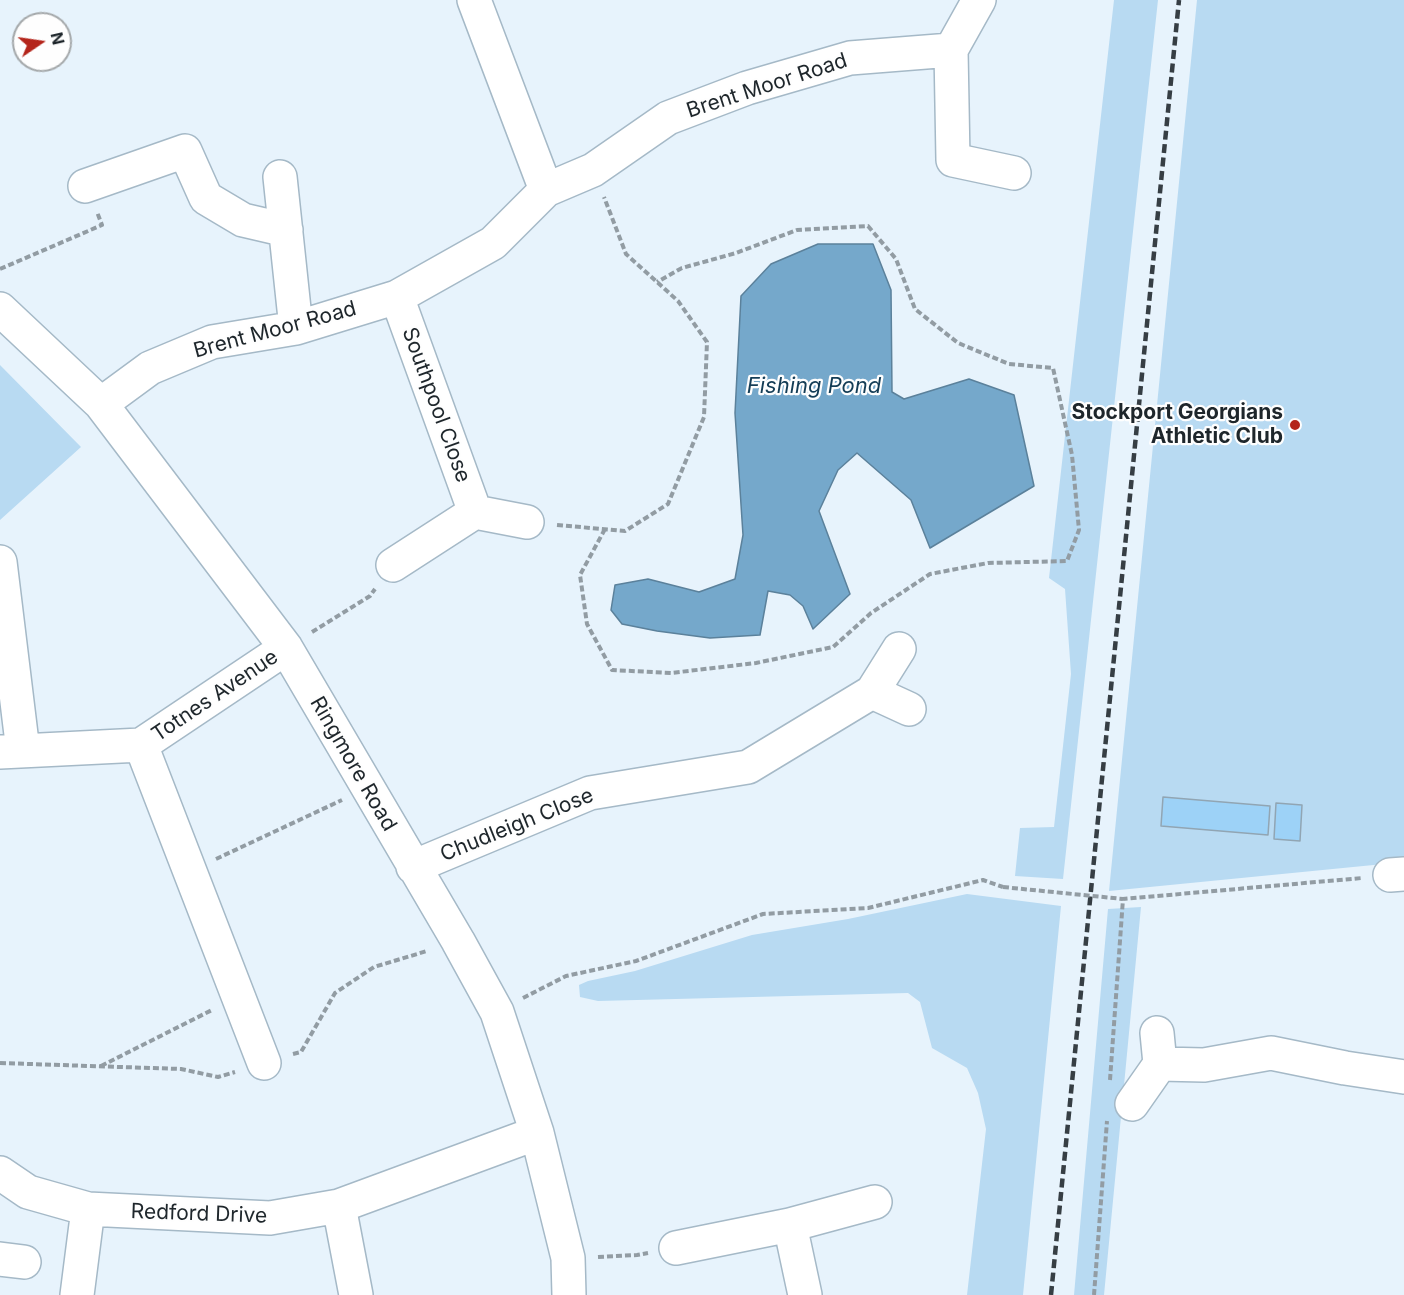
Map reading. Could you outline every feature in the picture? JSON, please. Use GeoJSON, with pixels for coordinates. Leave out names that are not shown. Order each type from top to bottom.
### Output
{"type":"FeatureCollection","features":[{"type":"Feature","properties":{"kind":"street"},"geometry":{"type":"LineString","coordinates":[[474,0],[546,190]]}},
{"type":"Feature","properties":{"kind":"street"},"geometry":{"type":"LineString","coordinates":[[979,0],[951,50],[953,160],[1014,173]]}},
{"type":"Feature","properties":{"kind":"street","name":"Brent Moor Road"},"geometry":{"type":"LineString","coordinates":[[101,404],[150,368],[212,342],[296,328],[397,297],[493,243],[546,190],[593,170],[668,118],[747,88],[850,58],[951,50]]}},
{"type":"Feature","properties":{"kind":"street"},"geometry":{"type":"LineString","coordinates":[[85,186],[185,151],[206,198],[243,220],[286,230]]}},
{"type":"Feature","properties":{"kind":"street"},"geometry":{"type":"LineString","coordinates":[[280,177],[296,328]]}},
{"type":"Feature","properties":{"kind":"street","name":"Southpool Close"},"geometry":{"type":"LineString","coordinates":[[397,297],[474,512]]}},
{"type":"Feature","properties":{"kind":"street","name":"Ringmore Road"},"geometry":{"type":"LineString","coordinates":[[0,309],[101,404],[286,648],[458,941],[496,1012],[537,1133],[568,1258],[569,1295]]}},
{"type":"Feature","properties":{"kind":"street"},"geometry":{"type":"LineString","coordinates":[[393,565],[474,512],[527,522]]}},
{"type":"Feature","properties":{"kind":"street"},"geometry":{"type":"LineString","coordinates":[[0,562],[11,752]]}},
{"type":"Feature","properties":{"kind":"street","name":"Totnes Avenue"},"geometry":{"type":"LineString","coordinates":[[11,752],[141,745],[286,648]]}},
{"type":"Feature","properties":{"kind":"street","name":"Chudleigh Close"},"geometry":{"type":"LineString","coordinates":[[413,867],[590,793],[748,767],[872,692],[899,649]]}},
{"type":"Feature","properties":{"kind":"street"},"geometry":{"type":"LineString","coordinates":[[872,692],[909,709]]}},
{"type":"Feature","properties":{"kind":"street"},"geometry":{"type":"LineString","coordinates":[[141,745],[264,1063]]}},
{"type":"Feature","properties":{"kind":"street"},"geometry":{"type":"LineString","coordinates":[[1132,1104],[1158,1048],[1204,1065],[1271,1053],[1404,1077]]}},
{"type":"Feature","properties":{"kind":"street","name":"Redford Drive"},"geometry":{"type":"LineString","coordinates":[[0,1173],[28,1192],[88,1209],[270,1218],[339,1206],[537,1133]]}},
{"type":"Feature","properties":{"kind":"street"},"geometry":{"type":"LineString","coordinates":[[676,1248],[790,1225],[875,1202]]}},
{"type":"Feature","properties":{"kind":"street"},"geometry":{"type":"LineString","coordinates":[[339,1206],[356,1295]]}},
{"type":"Feature","properties":{"kind":"street"},"geometry":{"type":"LineString","coordinates":[[77,1295],[88,1209]]}},
{"type":"Feature","properties":{"kind":"street"},"geometry":{"type":"LineString","coordinates":[[790,1225],[806,1295]]}},
{"type":"Feature","properties":{"kind":"path"},"geometry":{"type":"LineString","coordinates":[[527,522],[625,531],[668,504],[704,417],[707,342],[678,301],[626,254],[593,170]]}},
{"type":"Feature","properties":{"kind":"path"},"geometry":{"type":"LineString","coordinates":[[0,269],[102,225],[85,186]]}},
{"type":"Feature","properties":{"kind":"path"},"geometry":{"type":"LineString","coordinates":[[605,529],[580,575],[587,624],[612,669],[671,673],[756,663],[833,647],[871,614],[930,574],[988,563],[1067,561],[1079,530],[1072,455],[1053,368],[1009,364],[958,343],[915,309],[896,259],[868,226],[797,230],[736,253],[682,268],[657,282]]}},
{"type":"Feature","properties":{"kind":"path"},"geometry":{"type":"LineString","coordinates":[[286,648],[370,596],[393,565]]}},
{"type":"Feature","properties":{"kind":"path"},"geometry":{"type":"LineString","coordinates":[[189,871],[367,788]]}},
{"type":"Feature","properties":{"kind":"path"},"geometry":{"type":"LineString","coordinates":[[496,1012],[566,976],[636,961],[763,914],[868,908],[983,880],[1003,887],[1123,899],[1397,874]]}},
{"type":"Feature","properties":{"kind":"path"},"geometry":{"type":"LineString","coordinates":[[100,1066],[238,997]]}},
{"type":"Feature","properties":{"kind":"path"},"geometry":{"type":"LineString","coordinates":[[568,1258],[637,1255],[676,1248]]}},
{"type":"Feature","properties":{"kind":"shaded area"},"geometry":{"type":"Polygon","coordinates":[[[1114,0],[1158,0],[1063,879],[1015,876],[1020,828],[1054,827],[1071,674],[1065,589],[1049,578],[1114,0]]]}},
{"type":"Feature","properties":{"kind":"shaded area","name":"Stockport Georgians Athletic Club"},"geometry":{"type":"Polygon","coordinates":[[[1197,0],[1404,0],[1404,862],[1109,891],[1197,0]]]}},
{"type":"Feature","properties":{"kind":"shaded area"},"geometry":{"type":"Polygon","coordinates":[[[0,365],[81,447],[0,520],[0,365]]]}},
{"type":"Feature","properties":{"kind":"shaded area"},"geometry":{"type":"Polygon","coordinates":[[[967,894],[1061,906],[1023,1295],[967,1295],[986,1129],[978,1093],[967,1068],[932,1048],[920,1002],[908,993],[598,1001],[580,997],[579,985],[588,981],[635,971],[752,935],[848,919],[967,894]]]}},
{"type":"Feature","properties":{"kind":"shaded area"},"geometry":{"type":"Polygon","coordinates":[[[1141,907],[1104,1295],[1074,1295],[1108,909],[1141,907]]]}},
{"type":"Feature","properties":{"kind":"water","name":"Fishing Pond"},"geometry":{"type":"Polygon","coordinates":[[[818,244],[873,244],[891,290],[892,392],[904,399],[969,379],[1014,395],[1034,486],[930,548],[911,500],[857,453],[838,470],[819,511],[850,594],[813,629],[803,606],[790,595],[768,591],[760,635],[710,638],[622,624],[611,610],[615,585],[648,579],[699,592],[735,579],[743,535],[735,413],[741,296],[771,264],[818,244]]]}},
{"type":"Feature","properties":{"kind":"building"},"geometry":{"type":"Polygon","coordinates":[[[1163,797],[1270,806],[1268,835],[1161,826],[1163,797]]]}},
{"type":"Feature","properties":{"kind":"building"},"geometry":{"type":"Polygon","coordinates":[[[1276,803],[1302,805],[1300,841],[1274,839],[1276,803]]]}},
{"type":"Feature","properties":{"kind":"railway"},"geometry":{"type":"LineString","coordinates":[[1051,1295],[1179,0]]}},
{"type":"Feature","properties":{"kind":"place","name":"Stockport Georgians Athletic Club"},"geometry":{"type":"Point","coordinates":[1295,425]}}]}
